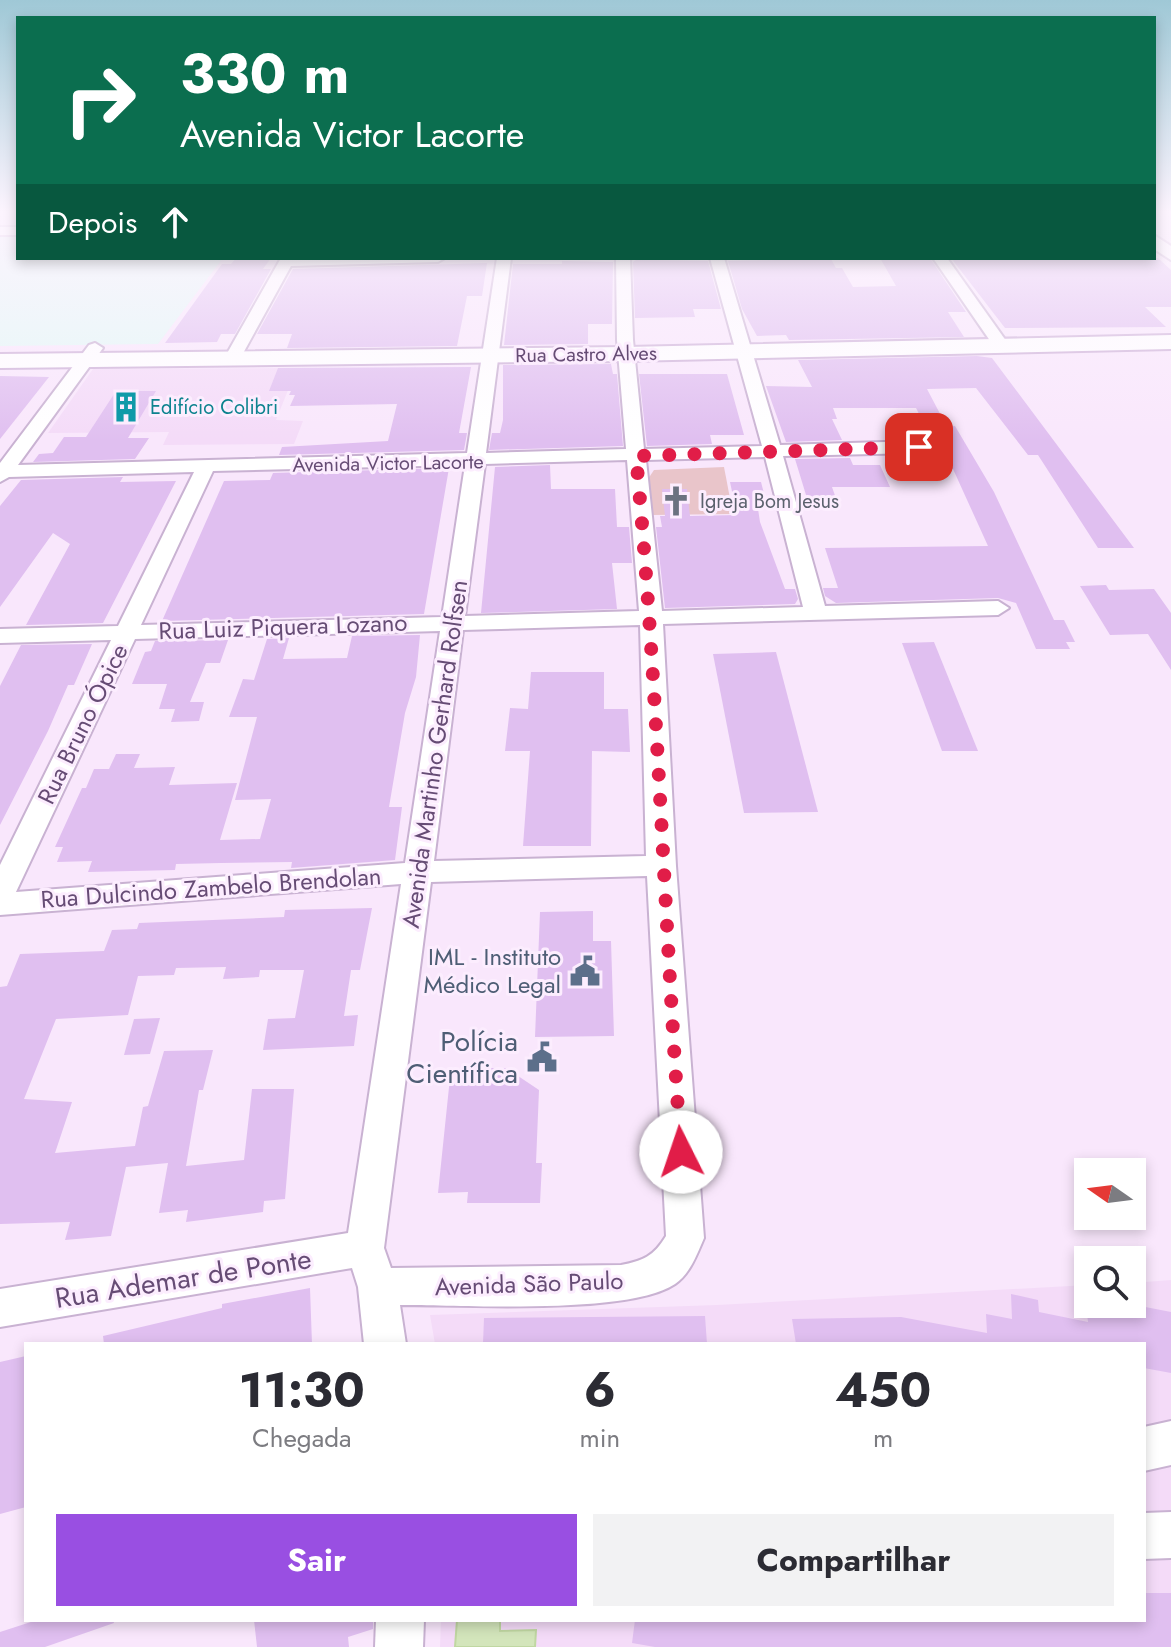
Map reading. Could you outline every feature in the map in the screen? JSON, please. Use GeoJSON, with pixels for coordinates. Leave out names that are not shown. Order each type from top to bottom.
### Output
{"type":"FeatureCollection","features":[{"type":"Feature","properties":{"kind":"main road","name":"Rua Castro Alves"},"geometry":{"type":"LineString","coordinates":[[0,361],[91,354],[626,347],[996,338],[1171,330]]}},
{"type":"Feature","properties":{"kind":"main road","name":"Rua Castro Alves"},"geometry":{"type":"LineString","coordinates":[[996,338],[1171,342]]}},
{"type":"Feature","properties":{"kind":"main road","name":"Rua Castro Alves"},"geometry":{"type":"LineString","coordinates":[[0,349],[91,354]]}},
{"type":"Feature","properties":{"kind":"street"},"geometry":{"type":"LineString","coordinates":[[236,352],[272,288]]}},
{"type":"Feature","properties":{"kind":"street","name":"Avenida Martinho Gerhard Rolfsen"},"geometry":{"type":"LineString","coordinates":[[385,1342],[378,1287],[365,1248],[420,872],[452,623],[478,461],[500,288]]}},
{"type":"Feature","properties":{"kind":"street","name":"Avenida São Paulo"},"geometry":{"type":"LineString","coordinates":[[378,1287],[621,1284],[652,1277],[672,1265],[685,1238],[686,1216],[661,866],[651,618],[626,347],[624,288]]}},
{"type":"Feature","properties":{"kind":"street"},"geometry":{"type":"LineString","coordinates":[[726,288],[815,611]]}},
{"type":"Feature","properties":{"kind":"street"},"geometry":{"type":"LineString","coordinates":[[961,288],[996,338]]}},
{"type":"Feature","properties":{"kind":"street"},"geometry":{"type":"LineString","coordinates":[[2,474],[91,354]]}},
{"type":"Feature","properties":{"kind":"street","name":"Avenida Victor Lacorte"},"geometry":{"type":"LineString","coordinates":[[2,474],[919,447]]}},
{"type":"Feature","properties":{"kind":"street","name":"Rua Bruno Ópice"},"geometry":{"type":"LineString","coordinates":[[0,895],[206,466]]}},
{"type":"Feature","properties":{"kind":"street","name":"Rua Luiz Piquera Lozano"},"geometry":{"type":"LineString","coordinates":[[0,636],[998,608]]}},
{"type":"Feature","properties":{"kind":"street","name":"Rua Dulcindo Zambelo Brendolan"},"geometry":{"type":"LineString","coordinates":[[0,904],[420,872],[661,866]]}},
{"type":"Feature","properties":{"kind":"street","name":"Rua Ademar de Ponte"},"geometry":{"type":"LineString","coordinates":[[0,1308],[365,1248]]}},
{"type":"Feature","properties":{"kind":"street"},"geometry":{"type":"LineString","coordinates":[[1146,1449],[1171,1443]]}},
{"type":"Feature","properties":{"kind":"street"},"geometry":{"type":"LineString","coordinates":[[1146,1536],[1171,1535]]}},
{"type":"Feature","properties":{"kind":"street"},"geometry":{"type":"LineString","coordinates":[[399,1647],[400,1622]]}},
{"type":"Feature","properties":{"kind":"shaded area"},"geometry":{"type":"Polygon","coordinates":[[[0,288],[200,288],[158,344],[0,346],[0,288]]]}},
{"type":"Feature","properties":{"kind":"shaded area"},"geometry":{"type":"Polygon","coordinates":[[[297,368],[276,420],[303,421],[294,444],[163,445],[169,432],[48,433],[93,369],[297,368]]]}},
{"type":"Feature","properties":{"kind":"shaded area"},"geometry":{"type":"Polygon","coordinates":[[[724,467],[733,514],[652,515],[648,479],[654,470],[724,467]]]}},
{"type":"Feature","properties":{"kind":"shaded area"},"geometry":{"type":"Polygon","coordinates":[[[1171,1280],[1171,1647],[440,1647],[441,1622],[1146,1622],[1146,1342],[435,1342],[430,1315],[717,1305],[1074,1286],[1074,1318],[1146,1318],[1146,1282],[1171,1280]]]}},
{"type":"Feature","properties":{"kind":"shaded area"},"geometry":{"type":"Polygon","coordinates":[[[457,1622],[500,1622],[500,1631],[536,1630],[535,1647],[455,1647],[457,1622]]]}},
{"type":"Feature","properties":{"kind":"building"},"geometry":{"type":"Polygon","coordinates":[[[205,288],[261,288],[235,334],[221,334],[217,342],[165,343],[205,288]]]}},
{"type":"Feature","properties":{"kind":"building"},"geometry":{"type":"Polygon","coordinates":[[[283,288],[483,288],[482,296],[467,296],[457,346],[287,348],[292,334],[257,334],[283,288]]]}},
{"type":"Feature","properties":{"kind":"building"},"geometry":{"type":"Polygon","coordinates":[[[510,288],[613,288],[612,324],[588,324],[588,344],[504,345],[510,288]]]}},
{"type":"Feature","properties":{"kind":"building"},"geometry":{"type":"Polygon","coordinates":[[[634,288],[715,288],[721,309],[693,309],[695,317],[635,318],[634,288]]]}},
{"type":"Feature","properties":{"kind":"building"},"geometry":{"type":"Polygon","coordinates":[[[736,288],[950,288],[966,312],[948,312],[964,337],[789,340],[786,335],[757,336],[742,309],[736,288]]]}},
{"type":"Feature","properties":{"kind":"building"},"geometry":{"type":"Polygon","coordinates":[[[974,288],[1171,288],[1171,307],[1145,307],[1166,327],[1005,328],[974,288]]]}},
{"type":"Feature","properties":{"kind":"building"},"geometry":{"type":"Polygon","coordinates":[[[992,358],[1134,548],[1098,548],[1038,455],[1028,455],[976,388],[927,389],[947,427],[955,426],[994,492],[1054,620],[1064,620],[1075,642],[1066,642],[1070,649],[1036,649],[1016,603],[998,598],[836,603],[825,596],[823,588],[838,588],[825,548],[988,546],[953,469],[947,469],[916,408],[833,408],[837,419],[832,419],[842,440],[786,442],[766,386],[812,387],[798,360],[992,358]]]}},
{"type":"Feature","properties":{"kind":"building"},"geometry":{"type":"Polygon","coordinates":[[[611,364],[613,374],[617,374],[623,446],[489,450],[492,433],[500,433],[503,420],[503,365],[611,364]]]}},
{"type":"Feature","properties":{"kind":"building"},"geometry":{"type":"Polygon","coordinates":[[[471,367],[459,433],[467,433],[464,450],[279,455],[282,447],[388,441],[397,404],[290,406],[295,395],[289,395],[291,391],[269,391],[278,368],[471,367]]]}},
{"type":"Feature","properties":{"kind":"building"},"geometry":{"type":"Polygon","coordinates":[[[639,374],[727,374],[744,435],[710,435],[712,444],[647,446],[639,374]]]}},
{"type":"Feature","properties":{"kind":"building"},"geometry":{"type":"Polygon","coordinates":[[[0,376],[49,377],[0,439],[0,376]]]}},
{"type":"Feature","properties":{"kind":"building"},"geometry":{"type":"Polygon","coordinates":[[[116,391],[156,391],[128,438],[149,438],[135,459],[33,462],[39,454],[53,453],[64,437],[86,437],[116,391]]]}},
{"type":"Feature","properties":{"kind":"building"},"geometry":{"type":"Polygon","coordinates":[[[850,458],[853,465],[880,465],[890,487],[832,487],[839,507],[810,508],[795,459],[850,458]]]}},
{"type":"Feature","properties":{"kind":"building"},"geometry":{"type":"Polygon","coordinates":[[[550,465],[551,489],[615,489],[617,527],[629,527],[632,563],[612,563],[617,609],[481,613],[495,467],[550,465]]]}},
{"type":"Feature","properties":{"kind":"building"},"geometry":{"type":"Polygon","coordinates":[[[449,468],[424,614],[162,621],[224,481],[270,480],[273,473],[449,468]]]}},
{"type":"Feature","properties":{"kind":"building"},"geometry":{"type":"Polygon","coordinates":[[[123,477],[120,482],[176,481],[103,623],[26,625],[70,544],[53,533],[0,607],[0,506],[21,480],[123,477]]]}},
{"type":"Feature","properties":{"kind":"building"},"geometry":{"type":"Polygon","coordinates":[[[730,482],[761,482],[768,509],[758,509],[760,522],[785,589],[795,589],[798,599],[795,604],[665,608],[656,527],[662,527],[660,516],[665,516],[662,489],[687,489],[690,516],[737,515],[730,482]]]}},
{"type":"Feature","properties":{"kind":"building"},"geometry":{"type":"Polygon","coordinates":[[[1106,585],[1109,590],[1154,589],[1171,613],[1171,670],[1148,634],[1110,635],[1080,586],[1106,585]]]}},
{"type":"Feature","properties":{"kind":"building"},"geometry":{"type":"Polygon","coordinates":[[[420,635],[416,677],[405,713],[389,807],[402,807],[395,860],[291,868],[292,862],[176,864],[175,870],[88,872],[92,861],[57,862],[63,847],[55,847],[82,788],[86,788],[94,769],[109,769],[116,754],[140,754],[134,768],[175,767],[169,785],[237,783],[220,840],[260,839],[271,799],[235,800],[257,717],[229,717],[243,679],[254,680],[267,639],[289,638],[283,659],[347,658],[352,636],[420,635]]]}},
{"type":"Feature","properties":{"kind":"building"},"geometry":{"type":"Polygon","coordinates":[[[228,640],[220,663],[206,663],[190,702],[204,702],[199,721],[171,722],[175,709],[159,709],[167,684],[132,684],[145,652],[151,651],[155,641],[228,640]]]}},
{"type":"Feature","properties":{"kind":"building"},"geometry":{"type":"Polygon","coordinates":[[[934,642],[978,751],[942,751],[902,643],[934,642]]]}},
{"type":"Feature","properties":{"kind":"building"},"geometry":{"type":"Polygon","coordinates":[[[92,644],[74,685],[68,685],[0,825],[0,686],[21,645],[92,644]]]}},
{"type":"Feature","properties":{"kind":"building"},"geometry":{"type":"Polygon","coordinates":[[[776,652],[818,812],[744,813],[713,654],[776,652]]]}},
{"type":"Feature","properties":{"kind":"building"},"geometry":{"type":"Polygon","coordinates":[[[531,672],[604,672],[604,709],[628,709],[630,752],[592,751],[591,846],[523,846],[530,751],[505,751],[510,708],[528,709],[531,672]]]}},
{"type":"Feature","properties":{"kind":"building"},"geometry":{"type":"Polygon","coordinates":[[[372,908],[360,970],[351,970],[344,1016],[358,1015],[354,1046],[263,1050],[268,1019],[295,1018],[304,970],[260,970],[259,977],[223,979],[226,967],[176,968],[174,975],[138,976],[128,1015],[56,1019],[24,1099],[72,1102],[55,1153],[135,1146],[143,1107],[148,1106],[164,1051],[213,1050],[203,1090],[199,1090],[186,1166],[244,1160],[252,1089],[294,1089],[285,1199],[264,1201],[263,1212],[186,1222],[188,1210],[159,1213],[168,1163],[126,1167],[111,1236],[65,1240],[70,1222],[0,1224],[0,987],[7,986],[20,954],[104,951],[112,930],[137,929],[139,923],[284,917],[285,910],[372,908]]]}},
{"type":"Feature","properties":{"kind":"building","name":"IML - Instituto Médico Legal"},"geometry":{"type":"Polygon","coordinates":[[[593,911],[593,941],[611,941],[614,1036],[535,1037],[540,912],[593,911]]]}},
{"type":"Feature","properties":{"kind":"building"},"geometry":{"type":"Polygon","coordinates":[[[160,1018],[150,1054],[124,1055],[134,1019],[160,1018]]]}},
{"type":"Feature","properties":{"kind":"building"},"geometry":{"type":"Polygon","coordinates":[[[451,1068],[506,1068],[539,1090],[536,1163],[542,1163],[540,1203],[467,1203],[468,1192],[438,1193],[451,1068]]]}},
{"type":"Feature","properties":{"kind":"building"},"geometry":{"type":"Polygon","coordinates":[[[310,1288],[312,1342],[104,1342],[103,1336],[222,1308],[222,1304],[310,1288]]]}},
{"type":"Feature","properties":{"kind":"building"},"geometry":{"type":"Polygon","coordinates":[[[1011,1294],[1038,1300],[1039,1312],[1088,1322],[1088,1318],[1146,1318],[1146,1307],[1171,1312],[1171,1373],[1146,1368],[1146,1342],[796,1342],[792,1319],[901,1317],[987,1333],[986,1314],[1012,1319],[1011,1294]]]}},
{"type":"Feature","properties":{"kind":"building"},"geometry":{"type":"Polygon","coordinates":[[[705,1316],[707,1342],[483,1342],[484,1318],[705,1316]]]}},
{"type":"Feature","properties":{"kind":"building"},"geometry":{"type":"Polygon","coordinates":[[[24,1356],[24,1508],[0,1514],[0,1362],[24,1356]]]}},
{"type":"Feature","properties":{"kind":"building"},"geometry":{"type":"Polygon","coordinates":[[[1146,1593],[1171,1593],[1171,1647],[655,1647],[632,1643],[635,1622],[1146,1622],[1146,1593]]]}},
{"type":"Feature","properties":{"kind":"building"},"geometry":{"type":"Polygon","coordinates":[[[31,1622],[114,1623],[45,1647],[0,1647],[0,1632],[31,1622]]]}},
{"type":"Feature","properties":{"kind":"building"},"geometry":{"type":"Polygon","coordinates":[[[254,1622],[373,1622],[373,1629],[348,1637],[349,1647],[257,1647],[254,1622]]]}},
{"type":"Feature","properties":{"kind":"place","name":"Edifício Colibri"},"geometry":{"type":"Point","coordinates":[126,407]}},
{"type":"Feature","properties":{"kind":"place","name":"Igreja Bom Jesus"},"geometry":{"type":"Point","coordinates":[676,501]}},
{"type":"Feature","properties":{"kind":"place","name":"IML - Instituto Médico Legal"},"geometry":{"type":"Point","coordinates":[585,971]}},
{"type":"Feature","properties":{"kind":"place","name":"Polícia Científica"},"geometry":{"type":"Point","coordinates":[542,1057]}},
{"type":"Feature","properties":{"kind":"route"},"geometry":{"type":"LineString","coordinates":[[681,1152],[661,866],[651,618],[636,456],[919,447]]}}]}
